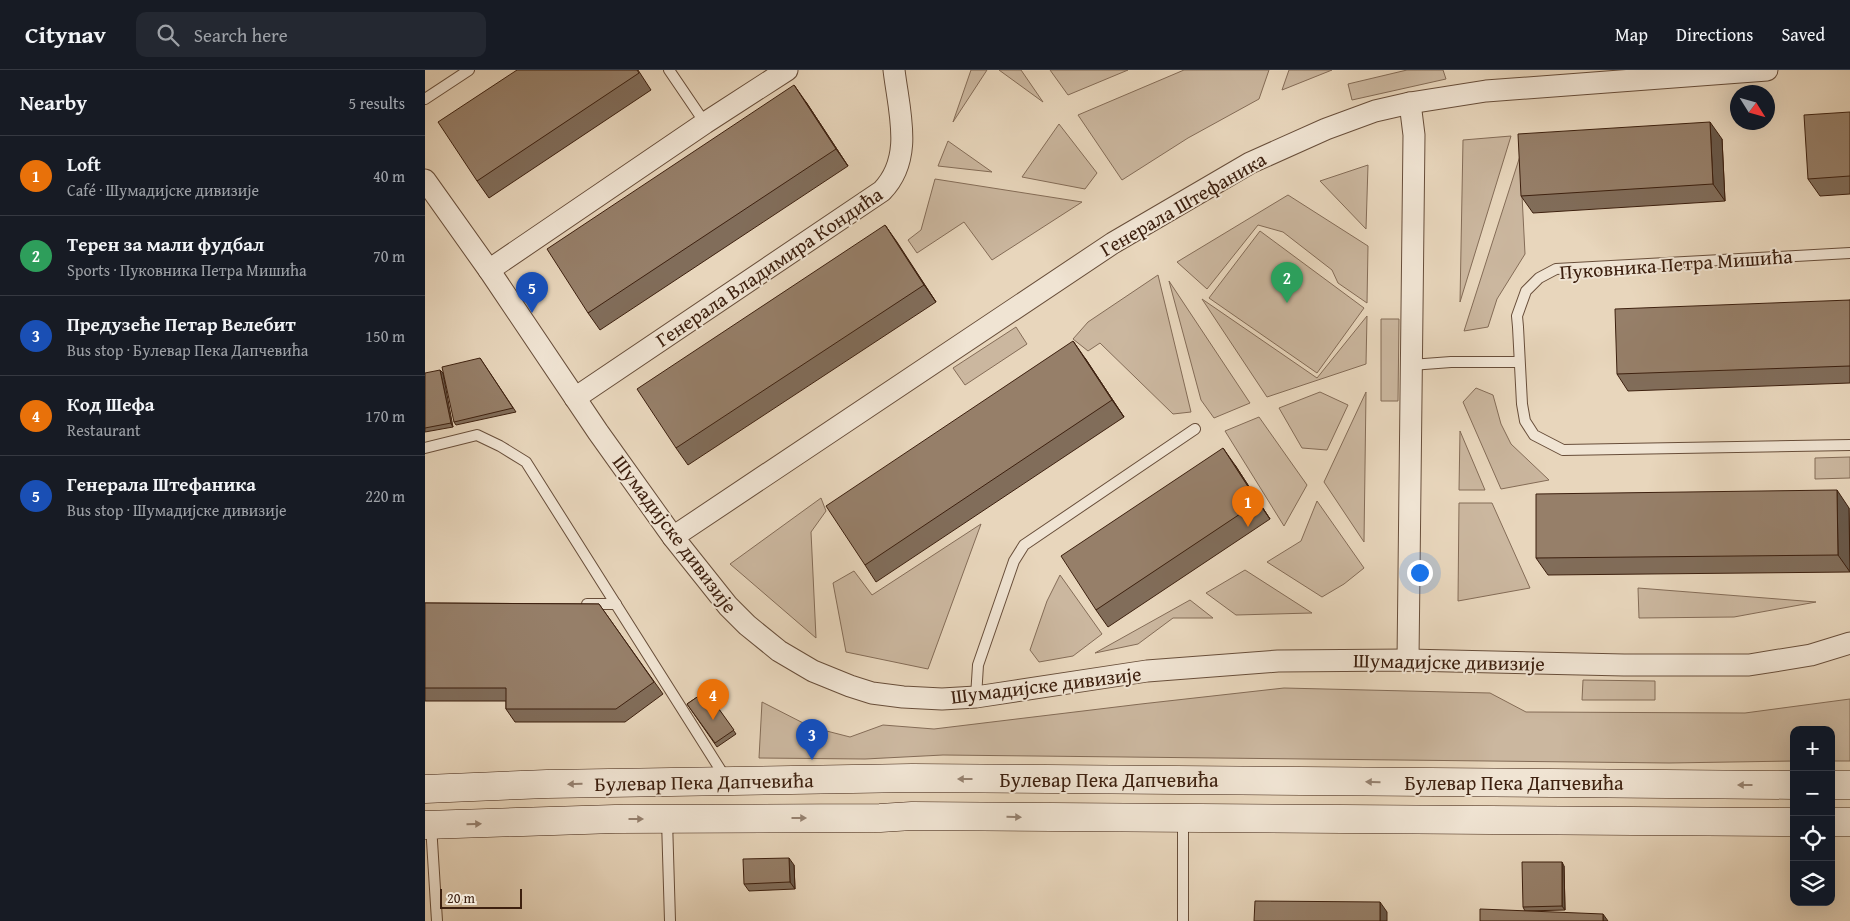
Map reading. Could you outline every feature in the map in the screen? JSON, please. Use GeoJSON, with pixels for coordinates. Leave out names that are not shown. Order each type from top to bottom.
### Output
{"type":"FeatureCollection","features":[{"type":"Feature","properties":{"kind":"street"},"geometry":{"type":"LineString","coordinates":[[489,270],[705,123],[787,70]]}},
{"type":"Feature","properties":{"kind":"street","name":"Генерала Владимира Кондића"},"geometry":{"type":"LineString","coordinates":[[575,398],[882,191],[895,175],[902,154],[902,137],[894,70]]}},
{"type":"Feature","properties":{"kind":"street","name":"Генерала Штефаника"},"geometry":{"type":"LineString","coordinates":[[673,537],[1140,226],[1250,163],[1326,128],[1375,111],[1410,103],[1486,91],[1767,70]]}},
{"type":"Feature","properties":{"kind":"street"},"geometry":{"type":"LineString","coordinates":[[1408,660],[1414,135],[1410,103]]}},
{"type":"Feature","properties":{"kind":"street","name":"Шумадијске дивизије"},"geometry":{"type":"LineString","coordinates":[[425,180],[673,537],[722,600],[747,625],[779,651],[813,671],[850,686],[873,693],[923,698],[976,697],[1147,672],[1211,665],[1278,661],[1408,660],[1624,665],[1749,665],[1811,655],[1850,643]]}},
{"type":"Feature","properties":{"kind":"street","name":"Булевар Пека Дапчевића"},"geometry":{"type":"LineString","coordinates":[[425,789],[727,780],[951,778],[1790,785]]}},
{"type":"Feature","properties":{"kind":"street"},"geometry":{"type":"LineString","coordinates":[[879,780],[879,818]]}},
{"type":"Feature","properties":{"kind":"street"},"geometry":{"type":"LineString","coordinates":[[1835,785],[1850,785]]}},
{"type":"Feature","properties":{"kind":"street","name":"Булевар Пека Дапчевића"},"geometry":{"type":"LineString","coordinates":[[428,825],[667,819],[879,818],[912,816],[1790,822]]}},
{"type":"Feature","properties":{"kind":"street"},"geometry":{"type":"LineString","coordinates":[[1835,822],[1850,822]]}},
{"type":"Feature","properties":{"kind":"lane"},"geometry":{"type":"LineString","coordinates":[[425,99],[469,70]]}},
{"type":"Feature","properties":{"kind":"lane"},"geometry":{"type":"LineString","coordinates":[[669,70],[705,123]]}},
{"type":"Feature","properties":{"kind":"lane","name":"Пуковника Петра Мишића"},"geometry":{"type":"LineString","coordinates":[[1850,253],[1556,269],[1539,278],[1527,291],[1517,316],[1522,404],[1525,421],[1535,436],[1563,450],[1850,445]]}},
{"type":"Feature","properties":{"kind":"lane"},"geometry":{"type":"LineString","coordinates":[[1411,365],[1451,362],[1519,362]]}},
{"type":"Feature","properties":{"kind":"lane"},"geometry":{"type":"LineString","coordinates":[[976,697],[978,665],[1014,561],[1024,545],[1195,429]]}},
{"type":"Feature","properties":{"kind":"lane"},"geometry":{"type":"LineString","coordinates":[[425,448],[477,436],[501,446],[526,462],[727,780]]}},
{"type":"Feature","properties":{"kind":"lane"},"geometry":{"type":"LineString","coordinates":[[577,604],[615,604]]}},
{"type":"Feature","properties":{"kind":"lane"},"geometry":{"type":"LineString","coordinates":[[1183,818],[1183,921]]}},
{"type":"Feature","properties":{"kind":"lane"},"geometry":{"type":"LineString","coordinates":[[667,819],[670,921]]}},
{"type":"Feature","properties":{"kind":"lane"},"geometry":{"type":"LineString","coordinates":[[428,825],[437,921]]}},
{"type":"Feature","properties":{"kind":"shaded area"},"geometry":{"type":"Polygon","coordinates":[[[971,70],[987,70],[953,122],[971,70]]]}},
{"type":"Feature","properties":{"kind":"shaded area"},"geometry":{"type":"Polygon","coordinates":[[[999,70],[1021,70],[1043,102],[999,70]]]}},
{"type":"Feature","properties":{"kind":"shaded area"},"geometry":{"type":"Polygon","coordinates":[[[1050,70],[1128,70],[1068,95],[1050,70]]]}},
{"type":"Feature","properties":{"kind":"shaded area"},"geometry":{"type":"Polygon","coordinates":[[[1184,70],[1269,70],[1259,99],[1188,138],[1122,180],[1078,115],[1184,70]]]}},
{"type":"Feature","properties":{"kind":"shaded area"},"geometry":{"type":"Polygon","coordinates":[[[1289,70],[1332,70],[1282,90],[1289,70]]]}},
{"type":"Feature","properties":{"kind":"shaded area"},"geometry":{"type":"Polygon","coordinates":[[[1407,70],[1443,70],[1446,79],[1352,100],[1348,84],[1407,70]]]}},
{"type":"Feature","properties":{"kind":"shaded area"},"geometry":{"type":"Polygon","coordinates":[[[1059,124],[1097,173],[1085,189],[1022,177],[1059,124]]]}},
{"type":"Feature","properties":{"kind":"shaded area"},"geometry":{"type":"Polygon","coordinates":[[[1511,136],[1460,302],[1463,140],[1511,136]]]}},
{"type":"Feature","properties":{"kind":"shaded area"},"geometry":{"type":"Polygon","coordinates":[[[948,141],[992,172],[938,166],[948,141]]]}},
{"type":"Feature","properties":{"kind":"shaded area"},"geometry":{"type":"Polygon","coordinates":[[[1520,156],[1525,254],[1497,299],[1488,327],[1464,331],[1520,156]]]}},
{"type":"Feature","properties":{"kind":"shaded area"},"geometry":{"type":"Polygon","coordinates":[[[1368,165],[1366,229],[1320,181],[1368,165]]]}},
{"type":"Feature","properties":{"kind":"shaded area"},"geometry":{"type":"Polygon","coordinates":[[[935,179],[1082,202],[992,260],[964,222],[917,253],[908,240],[921,230],[935,179]]]}},
{"type":"Feature","properties":{"kind":"shaded area"},"geometry":{"type":"Polygon","coordinates":[[[1288,195],[1368,246],[1367,303],[1338,283],[1332,270],[1283,232],[1258,225],[1207,289],[1177,262],[1288,195]]]}},
{"type":"Feature","properties":{"kind":"shaded area"},"geometry":{"type":"Polygon","coordinates":[[[1260,231],[1364,308],[1317,373],[1209,298],[1260,231]]]}},
{"type":"Feature","properties":{"kind":"shaded area"},"geometry":{"type":"Polygon","coordinates":[[[1158,275],[1191,412],[1173,414],[1100,343],[1088,351],[1073,339],[1088,322],[1158,275]]]}},
{"type":"Feature","properties":{"kind":"shaded area"},"geometry":{"type":"Polygon","coordinates":[[[1169,281],[1250,403],[1214,418],[1201,400],[1169,281]]]}},
{"type":"Feature","properties":{"kind":"shaded area"},"geometry":{"type":"Polygon","coordinates":[[[1202,299],[1317,378],[1367,316],[1366,364],[1267,397],[1202,299]]]}},
{"type":"Feature","properties":{"kind":"shaded area"},"geometry":{"type":"Polygon","coordinates":[[[1381,319],[1399,319],[1398,401],[1381,401],[1381,319]]]}},
{"type":"Feature","properties":{"kind":"shaded area"},"geometry":{"type":"Polygon","coordinates":[[[1016,327],[1027,344],[965,385],[953,368],[1016,327]]]}},
{"type":"Feature","properties":{"kind":"shaded area"},"geometry":{"type":"Polygon","coordinates":[[[1476,388],[1493,395],[1501,424],[1511,444],[1549,480],[1501,489],[1463,402],[1476,388]]]}},
{"type":"Feature","properties":{"kind":"shaded area"},"geometry":{"type":"Polygon","coordinates":[[[1320,392],[1348,405],[1327,450],[1302,448],[1279,408],[1320,392]]]}},
{"type":"Feature","properties":{"kind":"shaded area"},"geometry":{"type":"Polygon","coordinates":[[[1366,392],[1364,542],[1324,482],[1366,392]]]}},
{"type":"Feature","properties":{"kind":"shaded area"},"geometry":{"type":"Polygon","coordinates":[[[1259,417],[1307,485],[1284,526],[1225,431],[1259,417]]]}},
{"type":"Feature","properties":{"kind":"shaded area"},"geometry":{"type":"Polygon","coordinates":[[[1460,431],[1485,490],[1459,490],[1460,431]]]}},
{"type":"Feature","properties":{"kind":"shaded area"},"geometry":{"type":"Polygon","coordinates":[[[1850,457],[1850,478],[1815,479],[1815,458],[1850,457]]]}},
{"type":"Feature","properties":{"kind":"shaded area"},"geometry":{"type":"Polygon","coordinates":[[[821,498],[826,511],[811,532],[816,638],[730,564],[821,498]]]}},
{"type":"Feature","properties":{"kind":"shaded area"},"geometry":{"type":"Polygon","coordinates":[[[1317,501],[1364,568],[1344,584],[1322,597],[1267,562],[1301,541],[1317,501]]]}},
{"type":"Feature","properties":{"kind":"shaded area"},"geometry":{"type":"Polygon","coordinates":[[[1459,503],[1492,503],[1530,588],[1458,601],[1459,503]]]}},
{"type":"Feature","properties":{"kind":"shaded area"},"geometry":{"type":"Polygon","coordinates":[[[981,524],[928,669],[846,652],[833,583],[854,571],[872,595],[981,524]]]}},
{"type":"Feature","properties":{"kind":"shaded area"},"geometry":{"type":"Polygon","coordinates":[[[1245,570],[1312,613],[1236,615],[1206,593],[1245,570]]]}},
{"type":"Feature","properties":{"kind":"shaded area"},"geometry":{"type":"Polygon","coordinates":[[[1060,575],[1102,634],[1073,656],[1039,662],[1030,650],[1047,601],[1060,575]]]}},
{"type":"Feature","properties":{"kind":"shaded area"},"geometry":{"type":"Polygon","coordinates":[[[1638,588],[1816,602],[1734,617],[1639,618],[1638,588]]]}},
{"type":"Feature","properties":{"kind":"shaded area"},"geometry":{"type":"Polygon","coordinates":[[[1190,600],[1213,618],[1173,618],[1138,644],[1095,653],[1190,600]]]}},
{"type":"Feature","properties":{"kind":"shaded area"},"geometry":{"type":"Polygon","coordinates":[[[1583,680],[1655,681],[1655,700],[1582,700],[1583,680]]]}},
{"type":"Feature","properties":{"kind":"shaded area"},"geometry":{"type":"Polygon","coordinates":[[[1284,688],[1490,693],[1526,712],[1745,713],[1850,699],[1850,761],[1835,761],[1835,726],[1790,726],[1790,761],[1669,763],[943,755],[865,759],[759,758],[762,702],[811,727],[850,737],[883,725],[934,729],[1284,688]]]}},
{"type":"Feature","properties":{"kind":"building"},"geometry":{"type":"Polygon","coordinates":[[[517,70],[637,70],[639,73],[477,181],[438,122],[517,70]]]}},
{"type":"Feature","properties":{"kind":"building"},"geometry":{"type":"Polygon","coordinates":[[[794,85],[836,149],[588,313],[547,249],[794,85]]]}},
{"type":"Feature","properties":{"kind":"building"},"geometry":{"type":"Polygon","coordinates":[[[1850,112],[1850,176],[1808,179],[1804,115],[1850,112]]]}},
{"type":"Feature","properties":{"kind":"building"},"geometry":{"type":"Polygon","coordinates":[[[1710,122],[1713,184],[1521,196],[1518,134],[1710,122]]]}},
{"type":"Feature","properties":{"kind":"building"},"geometry":{"type":"Polygon","coordinates":[[[885,225],[924,285],[676,448],[637,389],[885,225]]]}},
{"type":"Feature","properties":{"kind":"building"},"geometry":{"type":"Polygon","coordinates":[[[1850,300],[1850,366],[1617,374],[1615,309],[1850,300]]]}},
{"type":"Feature","properties":{"kind":"building"},"geometry":{"type":"Polygon","coordinates":[[[1073,341],[1112,400],[865,565],[826,506],[1073,341]]]}},
{"type":"Feature","properties":{"kind":"building"},"geometry":{"type":"Polygon","coordinates":[[[480,358],[513,408],[454,422],[442,367],[480,358]]]}},
{"type":"Feature","properties":{"kind":"building"},"geometry":{"type":"Polygon","coordinates":[[[440,370],[451,423],[425,428],[425,373],[440,370]]]}},
{"type":"Feature","properties":{"kind":"building"},"geometry":{"type":"Polygon","coordinates":[[[1223,448],[1258,502],[1096,610],[1061,556],[1223,448]]]}},
{"type":"Feature","properties":{"kind":"building"},"geometry":{"type":"Polygon","coordinates":[[[1837,490],[1838,555],[1536,558],[1536,494],[1837,490]]]}},
{"type":"Feature","properties":{"kind":"building"},"geometry":{"type":"Polygon","coordinates":[[[425,603],[599,604],[654,682],[616,709],[506,709],[506,688],[425,688],[425,603]]]}},
{"type":"Feature","properties":{"kind":"building"},"geometry":{"type":"Polygon","coordinates":[[[706,691],[734,730],[715,743],[687,704],[706,691]]]}},
{"type":"Feature","properties":{"kind":"building"},"geometry":{"type":"Polygon","coordinates":[[[789,858],[790,882],[744,884],[743,859],[789,858]]]}},
{"type":"Feature","properties":{"kind":"building"},"geometry":{"type":"Polygon","coordinates":[[[1522,862],[1562,862],[1562,906],[1523,907],[1522,862]]]}},
{"type":"Feature","properties":{"kind":"building"},"geometry":{"type":"Polygon","coordinates":[[[1255,901],[1380,902],[1380,921],[1254,921],[1255,901]]]}},
{"type":"Feature","properties":{"kind":"building"},"geometry":{"type":"Polygon","coordinates":[[[1480,909],[1603,914],[1603,921],[1480,921],[1480,909]]]}},
{"type":"Feature","properties":{"kind":"place","name":"Терен за мали фудбал"},"geometry":{"type":"Point","coordinates":[1287,303]}},
{"type":"Feature","properties":{"kind":"place","name":"Генерала Штефаника"},"geometry":{"type":"Point","coordinates":[532,313]}},
{"type":"Feature","properties":{"kind":"place","name":"Loft"},"geometry":{"type":"Point","coordinates":[1248,527]}},
{"type":"Feature","properties":{"kind":"place","name":"Код Шефа"},"geometry":{"type":"Point","coordinates":[713,720]}},
{"type":"Feature","properties":{"kind":"place","name":"Предузеће Петар Велебит"},"geometry":{"type":"Point","coordinates":[812,760]}}]}
